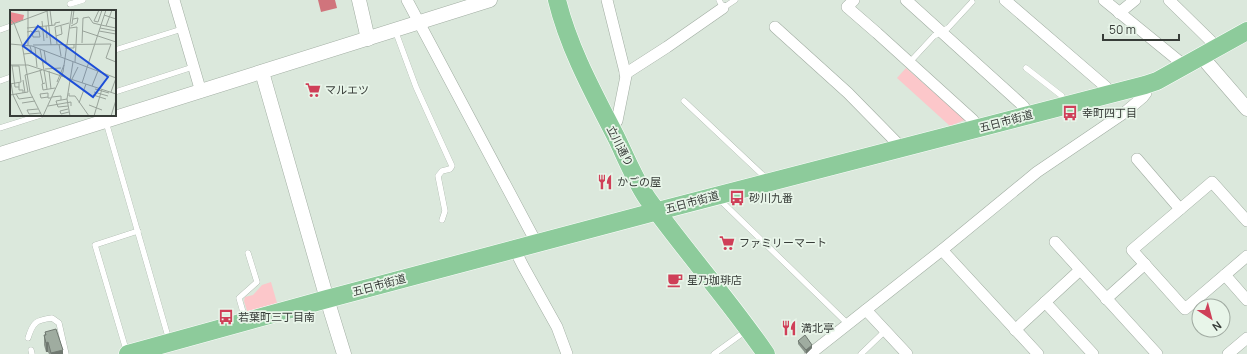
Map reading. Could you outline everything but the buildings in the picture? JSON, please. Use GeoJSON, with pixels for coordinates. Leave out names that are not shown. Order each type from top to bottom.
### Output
{"type":"FeatureCollection","features":[{"type":"Feature","properties":{"kind":"main road","name":"立川通り"},"geometry":{"type":"LineString","coordinates":[[558,0],[572,46],[646,196],[748,328],[766,354]]}},
{"type":"Feature","properties":{"kind":"main road","name":"五日市街道"},"geometry":{"type":"LineString","coordinates":[[128,354],[326,299],[516,250],[658,211],[1145,85],[1158,81],[1247,31]]}},
{"type":"Feature","properties":{"kind":"street"},"geometry":{"type":"LineString","coordinates":[[174,0],[201,92]]}},
{"type":"Feature","properties":{"kind":"street"},"geometry":{"type":"LineString","coordinates":[[358,0],[368,39]]}},
{"type":"Feature","properties":{"kind":"street"},"geometry":{"type":"LineString","coordinates":[[407,0],[537,244]]}},
{"type":"Feature","properties":{"kind":"street"},"geometry":{"type":"LineString","coordinates":[[0,154],[490,0]]}},
{"type":"Feature","properties":{"kind":"street"},"geometry":{"type":"LineString","coordinates":[[607,0],[626,74],[617,121],[610,125]]}},
{"type":"Feature","properties":{"kind":"street"},"geometry":{"type":"LineString","coordinates":[[854,0],[847,7],[973,120],[976,129]]}},
{"type":"Feature","properties":{"kind":"street"},"geometry":{"type":"LineString","coordinates":[[906,0],[1020,103],[1024,107],[1026,115]]}},
{"type":"Feature","properties":{"kind":"street"},"geometry":{"type":"LineString","coordinates":[[1005,0],[1106,87],[1108,95]]}},
{"type":"Feature","properties":{"kind":"street"},"geometry":{"type":"LineString","coordinates":[[1104,0],[1185,66]]}},
{"type":"Feature","properties":{"kind":"street"},"geometry":{"type":"LineString","coordinates":[[1119,13],[1135,0]]}},
{"type":"Feature","properties":{"kind":"street"},"geometry":{"type":"LineString","coordinates":[[1170,0],[1218,48]]}},
{"type":"Feature","properties":{"kind":"street"},"geometry":{"type":"LineString","coordinates":[[626,74],[667,47],[721,4]]}},
{"type":"Feature","properties":{"kind":"street"},"geometry":{"type":"LineString","coordinates":[[775,27],[848,93],[902,148]]}},
{"type":"Feature","properties":{"kind":"street"},"geometry":{"type":"LineString","coordinates":[[1202,57],[1247,109]]}},
{"type":"Feature","properties":{"kind":"street"},"geometry":{"type":"LineString","coordinates":[[262,72],[326,299],[344,354]]}},
{"type":"Feature","properties":{"kind":"street"},"geometry":{"type":"LineString","coordinates":[[810,354],[942,250],[1037,172],[1124,113],[1146,93],[1145,85]]}},
{"type":"Feature","properties":{"kind":"street"},"geometry":{"type":"LineString","coordinates":[[1137,159],[1180,209]]}},
{"type":"Feature","properties":{"kind":"street"},"geometry":{"type":"LineString","coordinates":[[1247,221],[1212,182],[1132,250],[1185,309],[1247,256]]}},
{"type":"Feature","properties":{"kind":"street"},"geometry":{"type":"LineString","coordinates":[[1055,242],[1157,354]]}},
{"type":"Feature","properties":{"kind":"street"},"geometry":{"type":"LineString","coordinates":[[516,250],[523,266],[557,327],[567,354]]}},
{"type":"Feature","properties":{"kind":"street"},"geometry":{"type":"LineString","coordinates":[[942,250],[1038,354]]}},
{"type":"Feature","properties":{"kind":"street"},"geometry":{"type":"LineString","coordinates":[[1106,299],[1145,264]]}},
{"type":"Feature","properties":{"kind":"street"},"geometry":{"type":"LineString","coordinates":[[1015,330],[1080,270]]}},
{"type":"Feature","properties":{"kind":"street"},"geometry":{"type":"LineString","coordinates":[[1225,275],[1247,300]]}},
{"type":"Feature","properties":{"kind":"street"},"geometry":{"type":"LineString","coordinates":[[1045,302],[1094,354]]}},
{"type":"Feature","properties":{"kind":"street"},"geometry":{"type":"LineString","coordinates":[[866,310],[907,354]]}},
{"type":"Feature","properties":{"kind":"street"},"geometry":{"type":"LineString","coordinates":[[1233,352],[1247,338]]}},
{"type":"Feature","properties":{"kind":"lane"},"geometry":{"type":"LineString","coordinates":[[70,4],[83,0]]}},
{"type":"Feature","properties":{"kind":"lane"},"geometry":{"type":"LineString","coordinates":[[721,4],[735,0]]}},
{"type":"Feature","properties":{"kind":"lane"},"geometry":{"type":"LineString","coordinates":[[909,63],[934,36],[948,28],[972,2]]}},
{"type":"Feature","properties":{"kind":"lane"},"geometry":{"type":"LineString","coordinates":[[0,30],[10,26]]}},
{"type":"Feature","properties":{"kind":"lane"},"geometry":{"type":"LineString","coordinates":[[116,50],[182,29]]}},
{"type":"Feature","properties":{"kind":"lane"},"geometry":{"type":"LineString","coordinates":[[395,30],[416,87],[452,166],[450,169],[442,171],[438,176],[445,211],[442,220]]}},
{"type":"Feature","properties":{"kind":"lane"},"geometry":{"type":"LineString","coordinates":[[116,92],[193,68]]}},
{"type":"Feature","properties":{"kind":"lane"},"geometry":{"type":"LineString","coordinates":[[1026,68],[1062,96],[1064,106]]}},
{"type":"Feature","properties":{"kind":"lane"},"geometry":{"type":"LineString","coordinates":[[0,81],[10,77]]}},
{"type":"Feature","properties":{"kind":"lane"},"geometry":{"type":"LineString","coordinates":[[684,101],[770,182]]}},
{"type":"Feature","properties":{"kind":"lane"},"geometry":{"type":"LineString","coordinates":[[0,128],[38,116]]}},
{"type":"Feature","properties":{"kind":"lane"},"geometry":{"type":"LineString","coordinates":[[106,121],[170,342]]}},
{"type":"Feature","properties":{"kind":"lane"},"geometry":{"type":"LineString","coordinates":[[716,196],[848,324]]}},
{"type":"Feature","properties":{"kind":"lane"},"geometry":{"type":"LineString","coordinates":[[128,354],[95,245],[138,231]]}},
{"type":"Feature","properties":{"kind":"lane"},"geometry":{"type":"LineString","coordinates":[[246,322],[239,298],[257,282],[248,253]]}},
{"type":"Feature","properties":{"kind":"lane"},"geometry":{"type":"LineString","coordinates":[[28,338],[34,323],[40,320],[52,318],[59,323],[66,354]]}},
{"type":"Feature","properties":{"kind":"lane"},"geometry":{"type":"LineString","coordinates":[[714,354],[748,328]]}},
{"type":"Feature","properties":{"kind":"lane"},"geometry":{"type":"LineString","coordinates":[[861,354],[886,331]]}},
{"type":"Feature","properties":{"kind":"shaded area"},"geometry":{"type":"Polygon","coordinates":[[[318,0],[335,0],[337,8],[321,12],[318,0]]]}},
{"type":"Feature","properties":{"kind":"shaded area"},"geometry":{"type":"Polygon","coordinates":[[[906,68],[965,120],[950,126],[897,78],[906,68]]]}},
{"type":"Feature","properties":{"kind":"shaded area"},"geometry":{"type":"Polygon","coordinates":[[[271,282],[277,303],[247,311],[244,301],[245,297],[253,295],[262,285],[271,282]]]}},
{"type":"Feature","properties":{"kind":"place","name":"マルエツ"},"geometry":{"type":"Point","coordinates":[313,90]}},
{"type":"Feature","properties":{"kind":"place","name":"幸町四丁目"},"geometry":{"type":"Point","coordinates":[1070,113]}},
{"type":"Feature","properties":{"kind":"place","name":"かごの屋"},"geometry":{"type":"Point","coordinates":[605,182]}},
{"type":"Feature","properties":{"kind":"place","name":"砂川九番"},"geometry":{"type":"Point","coordinates":[737,198]}},
{"type":"Feature","properties":{"kind":"place","name":"ファミリーマート"},"geometry":{"type":"Point","coordinates":[727,243]}},
{"type":"Feature","properties":{"kind":"place","name":"星乃珈琲店"},"geometry":{"type":"Point","coordinates":[675,280]}},
{"type":"Feature","properties":{"kind":"place","name":"若葉町三丁目南"},"geometry":{"type":"Point","coordinates":[226,317]}},
{"type":"Feature","properties":{"kind":"place","name":"満北亭"},"geometry":{"type":"Point","coordinates":[789,328]}}]}
